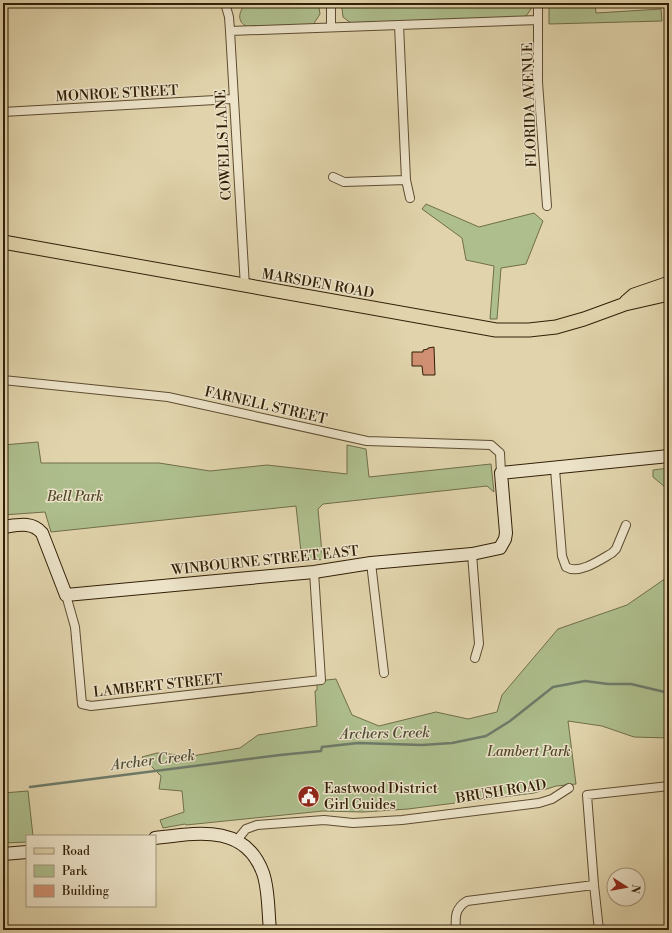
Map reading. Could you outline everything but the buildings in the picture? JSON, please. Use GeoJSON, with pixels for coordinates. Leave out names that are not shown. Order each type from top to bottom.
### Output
{"type":"FeatureCollection","features":[{"type":"Feature","properties":{"kind":"main road","name":"MARSDEN ROAD"},"geometry":{"type":"LineString","coordinates":[[3,242],[245,287],[503,331],[556,327],[584,319],[625,304],[635,303],[669,294]]}},
{"type":"Feature","properties":{"kind":"main road","name":"MARSDEN ROAD"},"geometry":{"type":"LineString","coordinates":[[625,304],[634,295],[669,283]]}},
{"type":"Feature","properties":{"kind":"street","name":"COWELLS LANE"},"geometry":{"type":"LineString","coordinates":[[225,3],[229,17],[230,31],[245,287]]}},
{"type":"Feature","properties":{"kind":"street"},"geometry":{"type":"LineString","coordinates":[[331,3],[331,27]]}},
{"type":"Feature","properties":{"kind":"street","name":"FLORIDA AVENUE"},"geometry":{"type":"LineString","coordinates":[[538,3],[538,82],[547,206]]}},
{"type":"Feature","properties":{"kind":"street"},"geometry":{"type":"LineString","coordinates":[[230,31],[538,20]]}},
{"type":"Feature","properties":{"kind":"street"},"geometry":{"type":"LineString","coordinates":[[399,25],[406,180],[410,198]]}},
{"type":"Feature","properties":{"kind":"street","name":"MONROE STREET"},"geometry":{"type":"LineString","coordinates":[[3,112],[233,99]]}},
{"type":"Feature","properties":{"kind":"street"},"geometry":{"type":"LineString","coordinates":[[333,177],[344,182],[406,180]]}},
{"type":"Feature","properties":{"kind":"street","name":"FARNELL STREET"},"geometry":{"type":"LineString","coordinates":[[3,380],[168,397],[367,441],[491,445],[500,453],[501,473]]}},
{"type":"Feature","properties":{"kind":"street"},"geometry":{"type":"LineString","coordinates":[[501,473],[555,469],[669,456]]}},
{"type":"Feature","properties":{"kind":"street"},"geometry":{"type":"LineString","coordinates":[[555,469],[562,556],[566,567],[573,570],[580,569],[612,553],[616,549],[626,525]]}},
{"type":"Feature","properties":{"kind":"street","name":"WINBOURNE STREET EAST"},"geometry":{"type":"LineString","coordinates":[[66,596],[314,572],[372,563],[472,554],[500,548],[505,539],[506,533],[501,473]]}},
{"type":"Feature","properties":{"kind":"street"},"geometry":{"type":"LineString","coordinates":[[3,527],[29,524],[39,529],[42,533],[66,596]]}},
{"type":"Feature","properties":{"kind":"street"},"geometry":{"type":"LineString","coordinates":[[472,554],[479,644],[475,658]]}},
{"type":"Feature","properties":{"kind":"street"},"geometry":{"type":"LineString","coordinates":[[372,563],[384,673]]}},
{"type":"Feature","properties":{"kind":"street","name":"LAMBERT STREET"},"geometry":{"type":"LineString","coordinates":[[66,596],[75,627],[82,704],[91,706],[321,680],[314,572]]}},
{"type":"Feature","properties":{"kind":"street"},"geometry":{"type":"LineString","coordinates":[[599,930],[594,885],[588,795],[669,786]]}},
{"type":"Feature","properties":{"kind":"street","name":"BRUSH ROAD"},"geometry":{"type":"LineString","coordinates":[[237,840],[246,829],[257,825],[324,820],[354,823],[402,820],[538,803],[552,799],[569,788]]}},
{"type":"Feature","properties":{"kind":"street"},"geometry":{"type":"LineString","coordinates":[[156,838],[213,833],[237,840],[252,854],[262,872],[270,930]]}},
{"type":"Feature","properties":{"kind":"street"},"geometry":{"type":"LineString","coordinates":[[3,854],[26,852]]}},
{"type":"Feature","properties":{"kind":"street"},"geometry":{"type":"LineString","coordinates":[[456,930],[457,909],[467,901],[594,885]]}},
{"type":"Feature","properties":{"kind":"green space"},"geometry":{"type":"Polygon","coordinates":[[[313,3],[319,8],[320,14],[313,25],[248,27],[242,23],[240,18],[240,13],[243,7],[250,5],[313,3]]]}},
{"type":"Feature","properties":{"kind":"green space"},"geometry":{"type":"Polygon","coordinates":[[[348,3],[530,3],[531,9],[526,16],[520,18],[352,24],[343,17],[342,8],[348,3]]]}},
{"type":"Feature","properties":{"kind":"green space"},"geometry":{"type":"Polygon","coordinates":[[[549,3],[595,3],[596,13],[661,9],[662,21],[549,24],[549,3]]]}},
{"type":"Feature","properties":{"kind":"green space"},"geometry":{"type":"Polygon","coordinates":[[[426,204],[479,227],[534,213],[543,221],[526,264],[501,268],[497,319],[490,319],[494,266],[466,260],[462,238],[422,209],[426,204]]]}},
{"type":"Feature","properties":{"kind":"green space","name":"Bell Park"},"geometry":{"type":"Polygon","coordinates":[[[38,442],[41,463],[159,463],[210,471],[267,465],[347,474],[347,445],[366,449],[369,477],[491,464],[494,492],[487,486],[323,504],[318,509],[322,553],[329,559],[302,561],[296,506],[51,532],[45,512],[3,515],[3,445],[38,442]]]}},
{"type":"Feature","properties":{"kind":"green space"},"geometry":{"type":"Polygon","coordinates":[[[669,468],[669,506],[665,487],[653,477],[653,470],[669,468]]]}},
{"type":"Feature","properties":{"kind":"green space","name":"Lambert Park"},"geometry":{"type":"Polygon","coordinates":[[[669,576],[669,738],[634,737],[602,726],[568,721],[576,784],[556,786],[534,793],[408,809],[363,812],[323,811],[185,824],[163,828],[160,820],[184,812],[182,791],[159,789],[161,776],[142,757],[157,753],[192,756],[240,748],[258,735],[317,726],[315,691],[317,690],[317,681],[336,679],[352,715],[379,726],[436,712],[468,719],[497,712],[502,695],[558,629],[627,605],[669,576]]]}},
{"type":"Feature","properties":{"kind":"green space"},"geometry":{"type":"Polygon","coordinates":[[[28,791],[33,835],[26,835],[26,842],[3,843],[3,793],[28,791]]]}},
{"type":"Feature","properties":{"kind":"waterway","name":"Archers Creek"},"geometry":{"type":"LineString","coordinates":[[30,787],[321,751],[322,747],[358,743],[422,745],[452,743],[486,736],[510,721],[553,687],[585,681],[608,684],[631,684],[669,693]]}},
{"type":"Feature","properties":{"kind":"place","name":"Eastwood District Girl Guides"},"geometry":{"type":"Point","coordinates":[309,796]}},
{"type":"Feature","properties":{"kind":"water label","name":"Archer Creek"},"geometry":{"type":"Point","coordinates":[153,760]}}]}
